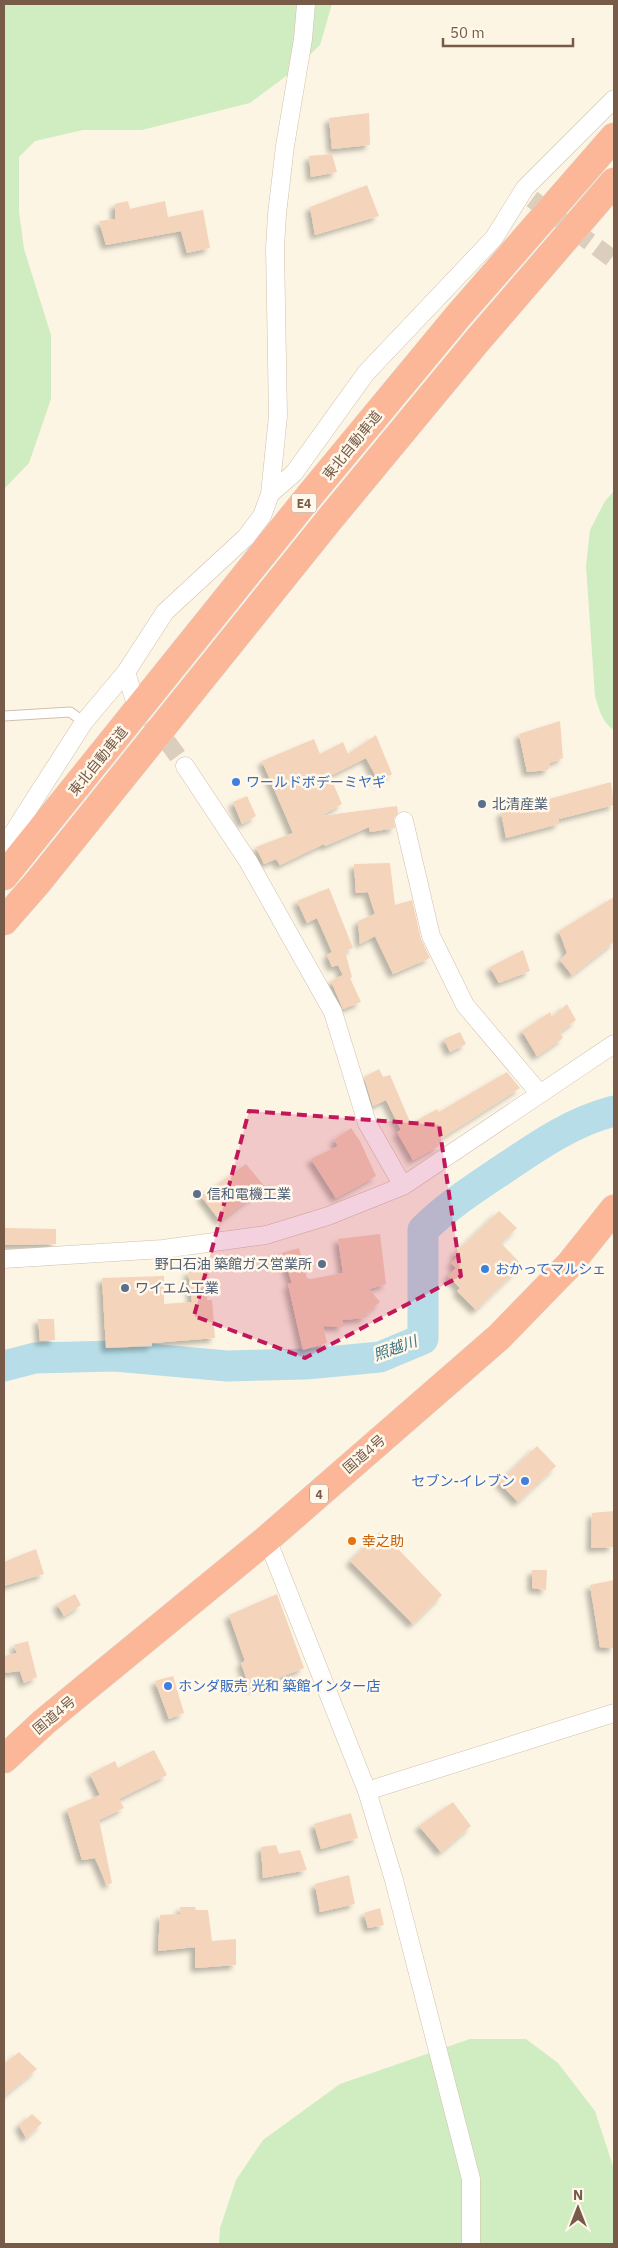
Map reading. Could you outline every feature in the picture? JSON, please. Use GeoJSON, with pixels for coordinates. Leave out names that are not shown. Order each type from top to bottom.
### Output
{"type":"FeatureCollection","features":[{"type":"Feature","properties":{"kind":"highway","name":"東北自動車道"},"geometry":{"type":"LineString","coordinates":[[4,876],[310,495],[458,316],[614,137]]}},
{"type":"Feature","properties":{"kind":"highway","name":"E4"},"geometry":{"type":"LineString","coordinates":[[4,920],[68,844],[329,520],[477,341],[614,182]]}},
{"type":"Feature","properties":{"kind":"highway","name":"国道4号"},"geometry":{"type":"LineString","coordinates":[[4,1758],[52,1716],[267,1539],[499,1337],[570,1264],[614,1209]]}},
{"type":"Feature","properties":{"kind":"street"},"geometry":{"type":"LineString","coordinates":[[4,847],[84,722],[126,672],[165,612],[246,537],[262,516],[270,494],[278,416],[277,214],[285,146],[303,39],[306,4]]}},
{"type":"Feature","properties":{"kind":"street"},"geometry":{"type":"LineString","coordinates":[[270,494],[294,473],[366,373],[494,238],[529,194],[614,99]]}},
{"type":"Feature","properties":{"kind":"street"},"geometry":{"type":"LineString","coordinates":[[126,672],[134,698]]}},
{"type":"Feature","properties":{"kind":"street"},"geometry":{"type":"LineString","coordinates":[[185,766],[248,861],[333,1012],[366,1123],[403,1186]]}},
{"type":"Feature","properties":{"kind":"street"},"geometry":{"type":"LineString","coordinates":[[404,821],[431,936],[465,1005],[540,1094]]}},
{"type":"Feature","properties":{"kind":"street"},"geometry":{"type":"LineString","coordinates":[[4,1259],[163,1249],[266,1235],[328,1216],[403,1186],[614,1044]]}},
{"type":"Feature","properties":{"kind":"street"},"geometry":{"type":"LineString","coordinates":[[267,1539],[367,1791],[394,1880],[471,2179],[471,2244]]}},
{"type":"Feature","properties":{"kind":"street"},"geometry":{"type":"LineString","coordinates":[[367,1791],[614,1713]]}},
{"type":"Feature","properties":{"kind":"lane"},"geometry":{"type":"LineString","coordinates":[[4,716],[70,712],[84,722]]}},
{"type":"Feature","properties":{"kind":"highlighted area"},"geometry":{"type":"Polygon","coordinates":[[[249,1111],[439,1125],[461,1276],[305,1358],[194,1316],[249,1111]]]}},
{"type":"Feature","properties":{"kind":"green space"},"geometry":{"type":"Polygon","coordinates":[[[4,4],[332,4],[320,45],[293,71],[250,103],[142,130],[83,130],[35,141],[19,157],[19,211],[24,249],[51,335],[51,399],[29,463],[4,489],[4,4]]]}},
{"type":"Feature","properties":{"kind":"green space"},"geometry":{"type":"Polygon","coordinates":[[[614,491],[614,730],[604,720],[595,696],[586,566],[590,530],[605,501],[614,491]]]}},
{"type":"Feature","properties":{"kind":"green space"},"geometry":{"type":"Polygon","coordinates":[[[470,2039],[526,2039],[558,2063],[595,2111],[614,2169],[614,2244],[219,2244],[220,2228],[236,2180],[263,2140],[340,2084],[470,2039]]]}},
{"type":"Feature","properties":{"kind":"building"},"geometry":{"type":"Polygon","coordinates":[[[369,113],[370,145],[332,149],[329,118],[369,113]]]}},
{"type":"Feature","properties":{"kind":"building"},"geometry":{"type":"Polygon","coordinates":[[[332,154],[337,172],[311,177],[309,156],[332,154]]]}},
{"type":"Feature","properties":{"kind":"building"},"geometry":{"type":"Polygon","coordinates":[[[367,185],[379,216],[315,235],[310,207],[367,185]]]}},
{"type":"Feature","properties":{"kind":"building"},"geometry":{"type":"Polygon","coordinates":[[[128,201],[130,209],[165,201],[168,217],[203,210],[210,248],[187,253],[181,231],[106,245],[99,221],[115,219],[115,204],[128,201]]]}},
{"type":"Feature","properties":{"kind":"building"},"geometry":{"type":"Polygon","coordinates":[[[560,721],[563,758],[550,763],[548,770],[527,772],[519,734],[560,721]]]}},
{"type":"Feature","properties":{"kind":"building"},"geometry":{"type":"Polygon","coordinates":[[[376,735],[392,774],[379,782],[366,758],[330,776],[342,804],[321,816],[397,806],[398,813],[394,818],[395,828],[370,832],[369,827],[325,846],[324,844],[280,865],[276,859],[264,864],[256,847],[293,833],[262,761],[314,739],[320,754],[343,742],[348,754],[376,735]]]}},
{"type":"Feature","properties":{"kind":"building"},"geometry":{"type":"Polygon","coordinates":[[[611,782],[614,805],[559,819],[559,824],[506,838],[501,812],[611,782]]]}},
{"type":"Feature","properties":{"kind":"building"},"geometry":{"type":"Polygon","coordinates":[[[247,796],[256,816],[242,824],[233,802],[247,796]]]}},
{"type":"Feature","properties":{"kind":"building"},"geometry":{"type":"Polygon","coordinates":[[[390,863],[395,905],[412,900],[421,939],[430,958],[393,974],[375,936],[360,944],[358,921],[375,914],[368,892],[356,893],[354,864],[390,863]]]}},
{"type":"Feature","properties":{"kind":"building"},"geometry":{"type":"Polygon","coordinates":[[[329,888],[353,948],[345,951],[352,977],[350,978],[361,1002],[343,1009],[331,981],[343,975],[338,965],[332,967],[327,955],[332,952],[317,918],[307,923],[297,901],[329,888]]]}},
{"type":"Feature","properties":{"kind":"building"},"geometry":{"type":"Polygon","coordinates":[[[614,897],[614,942],[572,975],[560,960],[567,953],[559,931],[614,897]]]}},
{"type":"Feature","properties":{"kind":"building"},"geometry":{"type":"Polygon","coordinates":[[[523,950],[530,971],[499,983],[490,967],[523,950]]]}},
{"type":"Feature","properties":{"kind":"building"},"geometry":{"type":"Polygon","coordinates":[[[567,1004],[576,1020],[560,1032],[563,1038],[537,1056],[522,1031],[550,1012],[552,1017],[567,1004]]]}},
{"type":"Feature","properties":{"kind":"building"},"geometry":{"type":"Polygon","coordinates":[[[460,1032],[466,1044],[450,1052],[444,1039],[460,1032]]]}},
{"type":"Feature","properties":{"kind":"building"},"geometry":{"type":"Polygon","coordinates":[[[379,1069],[383,1077],[390,1075],[411,1124],[437,1109],[439,1112],[507,1072],[520,1088],[437,1141],[439,1146],[413,1160],[397,1132],[401,1130],[386,1100],[373,1106],[364,1077],[379,1069]]]}},
{"type":"Feature","properties":{"kind":"building"},"geometry":{"type":"Polygon","coordinates":[[[351,1128],[360,1141],[376,1176],[336,1198],[311,1159],[338,1146],[334,1140],[351,1128]]]}},
{"type":"Feature","properties":{"kind":"building"},"geometry":{"type":"Polygon","coordinates":[[[246,1164],[265,1187],[220,1221],[201,1196],[246,1164]]]}},
{"type":"Feature","properties":{"kind":"building"},"geometry":{"type":"Polygon","coordinates":[[[499,1211],[517,1228],[501,1243],[522,1265],[476,1310],[457,1291],[460,1288],[448,1276],[456,1268],[451,1263],[457,1257],[454,1254],[499,1211]]]}},
{"type":"Feature","properties":{"kind":"building"},"geometry":{"type":"Polygon","coordinates":[[[4,1228],[56,1229],[56,1244],[4,1245],[4,1228]]]}},
{"type":"Feature","properties":{"kind":"building"},"geometry":{"type":"Polygon","coordinates":[[[380,1234],[386,1284],[369,1289],[380,1302],[365,1315],[365,1318],[342,1320],[343,1327],[323,1326],[327,1343],[303,1350],[288,1284],[292,1283],[282,1253],[299,1248],[307,1278],[311,1279],[343,1273],[338,1239],[380,1234]]]}},
{"type":"Feature","properties":{"kind":"building"},"geometry":{"type":"Polygon","coordinates":[[[209,1269],[207,1300],[212,1300],[215,1338],[152,1343],[152,1346],[106,1348],[102,1278],[164,1276],[164,1304],[192,1302],[188,1271],[209,1269]]]}},
{"type":"Feature","properties":{"kind":"building"},"geometry":{"type":"Polygon","coordinates":[[[38,1319],[54,1319],[55,1340],[40,1341],[38,1319]]]}},
{"type":"Feature","properties":{"kind":"building"},"geometry":{"type":"Polygon","coordinates":[[[537,1446],[556,1466],[518,1502],[499,1482],[537,1446]]]}},
{"type":"Feature","properties":{"kind":"building"},"geometry":{"type":"Polygon","coordinates":[[[614,1511],[613,1547],[591,1548],[592,1513],[614,1511]]]}},
{"type":"Feature","properties":{"kind":"building"},"geometry":{"type":"Polygon","coordinates":[[[381,1531],[442,1595],[413,1624],[350,1561],[381,1531]]]}},
{"type":"Feature","properties":{"kind":"building"},"geometry":{"type":"Polygon","coordinates":[[[36,1549],[44,1574],[4,1586],[4,1562],[36,1549]]]}},
{"type":"Feature","properties":{"kind":"building"},"geometry":{"type":"Polygon","coordinates":[[[532,1570],[547,1570],[546,1590],[532,1588],[532,1570]]]}},
{"type":"Feature","properties":{"kind":"building"},"geometry":{"type":"Polygon","coordinates":[[[614,1580],[614,1648],[600,1647],[590,1585],[614,1580]]]}},
{"type":"Feature","properties":{"kind":"building"},"geometry":{"type":"Polygon","coordinates":[[[75,1594],[81,1605],[64,1616],[57,1604],[75,1594]]]}},
{"type":"Feature","properties":{"kind":"building"},"geometry":{"type":"Polygon","coordinates":[[[277,1594],[304,1668],[250,1689],[241,1663],[245,1661],[229,1615],[277,1594]]]}},
{"type":"Feature","properties":{"kind":"building"},"geometry":{"type":"Polygon","coordinates":[[[28,1641],[37,1677],[24,1683],[20,1671],[4,1673],[4,1656],[17,1653],[14,1645],[28,1641]]]}},
{"type":"Feature","properties":{"kind":"building"},"geometry":{"type":"Polygon","coordinates":[[[173,1676],[184,1713],[169,1719],[155,1681],[173,1676]]]}},
{"type":"Feature","properties":{"kind":"building"},"geometry":{"type":"Polygon","coordinates":[[[154,1750],[167,1775],[119,1799],[124,1808],[99,1820],[112,1883],[107,1885],[95,1858],[82,1860],[67,1809],[100,1795],[90,1774],[115,1761],[118,1768],[154,1750]]]}},
{"type":"Feature","properties":{"kind":"building"},"geometry":{"type":"Polygon","coordinates":[[[453,1802],[471,1826],[441,1852],[419,1826],[453,1802]]]}},
{"type":"Feature","properties":{"kind":"building"},"geometry":{"type":"Polygon","coordinates":[[[351,1813],[358,1838],[321,1849],[314,1824],[351,1813]]]}},
{"type":"Feature","properties":{"kind":"building"},"geometry":{"type":"Polygon","coordinates":[[[276,1845],[279,1854],[300,1850],[307,1870],[263,1878],[261,1847],[276,1845]]]}},
{"type":"Feature","properties":{"kind":"building"},"geometry":{"type":"Polygon","coordinates":[[[349,1875],[355,1904],[320,1912],[315,1884],[349,1875]]]}},
{"type":"Feature","properties":{"kind":"building"},"geometry":{"type":"Polygon","coordinates":[[[180,1907],[195,1907],[196,1910],[208,1910],[212,1941],[236,1939],[236,1965],[195,1968],[195,1947],[158,1951],[160,1915],[181,1914],[180,1907]]]}},
{"type":"Feature","properties":{"kind":"building"},"geometry":{"type":"Polygon","coordinates":[[[380,1908],[384,1925],[368,1928],[364,1913],[380,1908]]]}},
{"type":"Feature","properties":{"kind":"building"},"geometry":{"type":"Polygon","coordinates":[[[19,2052],[37,2069],[4,2096],[4,2064],[19,2052]]]}},
{"type":"Feature","properties":{"kind":"building"},"geometry":{"type":"Polygon","coordinates":[[[32,2114],[42,2123],[26,2138],[19,2125],[32,2114]]]}},
{"type":"Feature","properties":{"kind":"waterway","name":"照越川"},"geometry":{"type":"LineString","coordinates":[[4,1366],[35,1358],[115,1356],[227,1366],[306,1364],[380,1357],[423,1339],[423,1230],[479,1185],[540,1145],[583,1122],[614,1111]]}},
{"type":"Feature","properties":{"kind":"tunnel"},"geometry":{"type":"LineString","coordinates":[[532,199],[614,260]]}},
{"type":"Feature","properties":{"kind":"tunnel"},"geometry":{"type":"LineString","coordinates":[[135,698],[185,766]]}},
{"type":"Feature","properties":{"kind":"place","name":"ワールドボデーミヤギ"},"geometry":{"type":"Point","coordinates":[236,782]}},
{"type":"Feature","properties":{"kind":"place","name":"北清産業"},"geometry":{"type":"Point","coordinates":[482,804]}},
{"type":"Feature","properties":{"kind":"place","name":"信和電機工業"},"geometry":{"type":"Point","coordinates":[197,1194]}},
{"type":"Feature","properties":{"kind":"place","name":"野口石油 築館ガス営業所"},"geometry":{"type":"Point","coordinates":[322,1264]}},
{"type":"Feature","properties":{"kind":"place","name":"おかってマルシェ"},"geometry":{"type":"Point","coordinates":[485,1269]}},
{"type":"Feature","properties":{"kind":"place","name":"ワイエム工業"},"geometry":{"type":"Point","coordinates":[125,1288]}},
{"type":"Feature","properties":{"kind":"place","name":"セブン-イレブン"},"geometry":{"type":"Point","coordinates":[525,1481]}},
{"type":"Feature","properties":{"kind":"place","name":"幸之助"},"geometry":{"type":"Point","coordinates":[352,1541]}},
{"type":"Feature","properties":{"kind":"place","name":"ホンダ販売 光和 築館インター店"},"geometry":{"type":"Point","coordinates":[168,1686]}}]}
